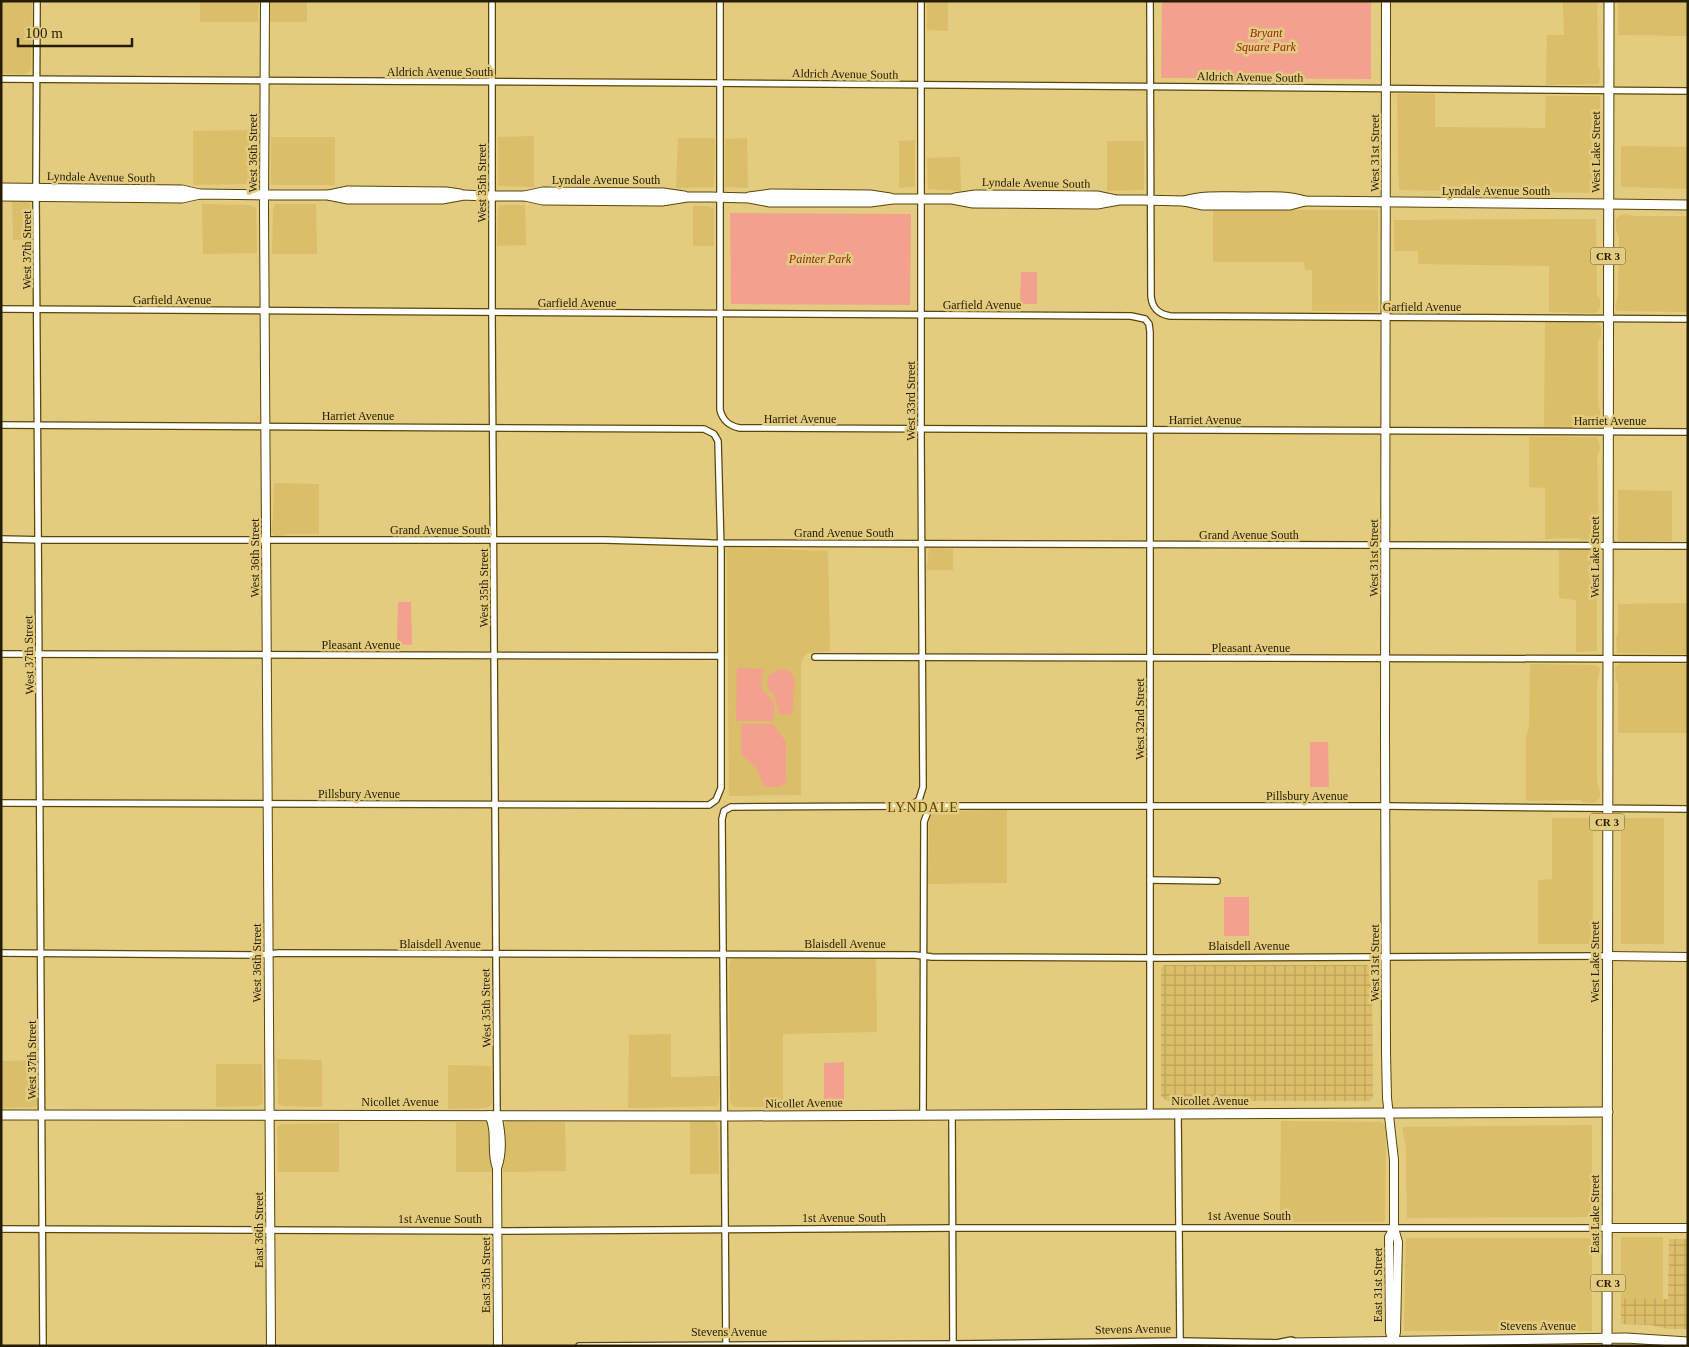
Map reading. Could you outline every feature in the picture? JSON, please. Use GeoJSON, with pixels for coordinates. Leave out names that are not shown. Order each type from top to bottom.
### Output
{"type":"FeatureCollection","features":[{"type":"Feature","properties":{"kind":"highway"},"geometry":{"type":"LineString","coordinates":[[1276,1346],[1291,1343]]}},
{"type":"Feature","properties":{"kind":"main road","name":"West Lake Street"},"geometry":{"type":"LineString","coordinates":[[1608,1],[1608,1112]]}},
{"type":"Feature","properties":{"kind":"main road","name":"Lyndale Avenue South"},"geometry":{"type":"LineString","coordinates":[[1,188],[36,192],[186,198],[200,194],[328,195],[358,191],[446,192],[464,196],[525,196],[539,200],[668,201],[687,197],[720,197],[749,198],[770,202],[870,202],[893,199],[952,199],[969,203],[1097,204],[1119,200],[1150,200],[1184,201],[1203,205],[1269,206],[1290,205],[1304,201],[1688,205]]}},
{"type":"Feature","properties":{"kind":"main road","name":"Lyndale Avenue South"},"geometry":{"type":"LineString","coordinates":[[1,196],[36,192]]}},
{"type":"Feature","properties":{"kind":"main road","name":"Nicollet Avenue"},"geometry":{"type":"LineString","coordinates":[[1,1115],[724,1116],[1608,1112]]}},
{"type":"Feature","properties":{"kind":"main road","name":"East Lake Street"},"geometry":{"type":"LineString","coordinates":[[1608,1112],[1608,1342]]}},
{"type":"Feature","properties":{"kind":"main road","name":"Stevens Avenue"},"geometry":{"type":"LineString","coordinates":[[1291,1343],[1393,1344],[1442,1340],[1608,1342],[1626,1338],[1688,1342]]}},
{"type":"Feature","properties":{"kind":"street","name":"West 37th Street"},"geometry":{"type":"LineString","coordinates":[[37,1],[36,192],[43,1346]]}},
{"type":"Feature","properties":{"kind":"street","name":"West 36th Street"},"geometry":{"type":"LineString","coordinates":[[265,1],[264,195],[269,1114]]}},
{"type":"Feature","properties":{"kind":"street","name":"West 35th Street"},"geometry":{"type":"LineString","coordinates":[[492,1],[495,804],[493,1115]]}},
{"type":"Feature","properties":{"kind":"street"},"geometry":{"type":"LineString","coordinates":[[719,314],[720,1]]}},
{"type":"Feature","properties":{"kind":"street","name":"West 33rd Street"},"geometry":{"type":"LineString","coordinates":[[723,955],[722,819],[724,811],[731,807],[910,806],[918,800],[923,787],[921,658],[921,1]]}},
{"type":"Feature","properties":{"kind":"street"},"geometry":{"type":"LineString","coordinates":[[1150,1],[1150,200]]}},
{"type":"Feature","properties":{"kind":"street","name":"West 31st Street"},"geometry":{"type":"LineString","coordinates":[[1386,1],[1385,806],[1388,1114]]}},
{"type":"Feature","properties":{"kind":"street","name":"Aldrich Avenue South"},"geometry":{"type":"LineString","coordinates":[[1,79],[1688,91]]}},
{"type":"Feature","properties":{"kind":"street","name":"Garfield Avenue"},"geometry":{"type":"LineString","coordinates":[[1150,200],[1150,296],[1156,311],[1163,315],[1688,319]]}},
{"type":"Feature","properties":{"kind":"street","name":"Garfield Avenue"},"geometry":{"type":"LineString","coordinates":[[1,309],[1131,316],[1145,319],[1149,324]]}},
{"type":"Feature","properties":{"kind":"street","name":"Harriet Avenue"},"geometry":{"type":"LineString","coordinates":[[719,314],[720,410],[725,421],[732,426],[740,428],[1688,432]]}},
{"type":"Feature","properties":{"kind":"street","name":"West 32nd Street"},"geometry":{"type":"LineString","coordinates":[[1149,324],[1150,1113]]}},
{"type":"Feature","properties":{"kind":"street","name":"Harriet Avenue"},"geometry":{"type":"LineString","coordinates":[[1,425],[704,429],[714,434],[718,441],[721,544]]}},
{"type":"Feature","properties":{"kind":"street","name":"Grand Avenue South"},"geometry":{"type":"LineString","coordinates":[[1,539],[605,540],[721,544],[1688,546]]}},
{"type":"Feature","properties":{"kind":"street"},"geometry":{"type":"LineString","coordinates":[[720,656],[721,544]]}},
{"type":"Feature","properties":{"kind":"street","name":"Pleasant Avenue"},"geometry":{"type":"LineString","coordinates":[[1,654],[720,656]]}},
{"type":"Feature","properties":{"kind":"street","name":"Pillsbury Avenue"},"geometry":{"type":"LineString","coordinates":[[1,803],[709,804],[716,800],[721,788],[720,656]]}},
{"type":"Feature","properties":{"kind":"street","name":"Pleasant Avenue"},"geometry":{"type":"LineString","coordinates":[[815,657],[1688,659]]}},
{"type":"Feature","properties":{"kind":"street","name":"Pillsbury Avenue"},"geometry":{"type":"LineString","coordinates":[[924,956],[924,822],[928,811],[939,806],[1385,806],[1688,809]]}},
{"type":"Feature","properties":{"kind":"street"},"geometry":{"type":"LineString","coordinates":[[1150,880],[1217,881]]}},
{"type":"Feature","properties":{"kind":"street","name":"Blaisdell Avenue"},"geometry":{"type":"LineString","coordinates":[[1,953],[1150,958],[1386,956],[1688,957]]}},
{"type":"Feature","properties":{"kind":"street"},"geometry":{"type":"LineString","coordinates":[[723,955],[726,1345]]}},
{"type":"Feature","properties":{"kind":"street"},"geometry":{"type":"LineString","coordinates":[[923,1114],[924,956]]}},
{"type":"Feature","properties":{"kind":"street","name":"East 36th Street"},"geometry":{"type":"LineString","coordinates":[[269,1114],[271,1346]]}},
{"type":"Feature","properties":{"kind":"street"},"geometry":{"type":"LineString","coordinates":[[952,1114],[953,1344]]}},
{"type":"Feature","properties":{"kind":"street"},"geometry":{"type":"LineString","coordinates":[[1178,1114],[1180,1341]]}},
{"type":"Feature","properties":{"kind":"street","name":"East 31st Street"},"geometry":{"type":"LineString","coordinates":[[1388,1114],[1394,1160],[1394,1228],[1398,1242],[1396,1332],[1393,1344]]}},
{"type":"Feature","properties":{"kind":"street","name":"East 35th Street"},"geometry":{"type":"LineString","coordinates":[[493,1115],[500,1127],[500,1159],[497,1168],[498,1346]]}},
{"type":"Feature","properties":{"kind":"street","name":"1st Avenue South"},"geometry":{"type":"LineString","coordinates":[[1,1229],[497,1231],[952,1228],[1688,1228]]}},
{"type":"Feature","properties":{"kind":"street","name":"Stevens Avenue"},"geometry":{"type":"LineString","coordinates":[[579,1346],[1180,1341],[1291,1343]]}},
{"type":"Feature","properties":{"kind":"shaded area"},"geometry":{"type":"Polygon","coordinates":[[[1,1],[32,1],[31,69],[27,74],[1,74],[1,1]]]}},
{"type":"Feature","properties":{"kind":"shaded area"},"geometry":{"type":"Polygon","coordinates":[[[200,1],[258,1],[258,22],[200,22],[200,1]]]}},
{"type":"Feature","properties":{"kind":"shaded area"},"geometry":{"type":"Polygon","coordinates":[[[270,1],[307,1],[307,22],[270,22],[270,1]]]}},
{"type":"Feature","properties":{"kind":"shaded area"},"geometry":{"type":"Polygon","coordinates":[[[927,1],[948,1],[948,31],[927,30],[927,1]]]}},
{"type":"Feature","properties":{"kind":"shaded area"},"geometry":{"type":"Polygon","coordinates":[[[1563,1],[1597,1],[1599,84],[1546,85],[1547,35],[1564,35],[1563,1]]]}},
{"type":"Feature","properties":{"kind":"shaded area"},"geometry":{"type":"Polygon","coordinates":[[[1618,1],[1688,1],[1688,36],[1618,35],[1618,1]]]}},
{"type":"Feature","properties":{"kind":"shaded area"},"geometry":{"type":"Polygon","coordinates":[[[1397,94],[1435,94],[1435,127],[1545,128],[1546,96],[1600,96],[1598,193],[1399,190],[1397,94]]]}},
{"type":"Feature","properties":{"kind":"shaded area"},"geometry":{"type":"Polygon","coordinates":[[[257,130],[256,183],[193,185],[193,131],[257,130]]]}},
{"type":"Feature","properties":{"kind":"shaded area"},"geometry":{"type":"Polygon","coordinates":[[[534,136],[534,187],[498,186],[498,137],[534,136]]]}},
{"type":"Feature","properties":{"kind":"shaded area"},"geometry":{"type":"Polygon","coordinates":[[[271,137],[335,137],[335,185],[271,185],[271,137]]]}},
{"type":"Feature","properties":{"kind":"shaded area"},"geometry":{"type":"Polygon","coordinates":[[[678,138],[715,138],[714,187],[676,188],[678,138]]]}},
{"type":"Feature","properties":{"kind":"shaded area"},"geometry":{"type":"Polygon","coordinates":[[[747,138],[748,188],[725,187],[725,139],[747,138]]]}},
{"type":"Feature","properties":{"kind":"shaded area"},"geometry":{"type":"Polygon","coordinates":[[[915,140],[915,187],[899,188],[899,141],[915,140]]]}},
{"type":"Feature","properties":{"kind":"shaded area"},"geometry":{"type":"Polygon","coordinates":[[[1107,141],[1144,141],[1144,190],[1107,191],[1107,141]]]}},
{"type":"Feature","properties":{"kind":"shaded area"},"geometry":{"type":"Polygon","coordinates":[[[1621,146],[1688,147],[1688,189],[1621,187],[1621,146]]]}},
{"type":"Feature","properties":{"kind":"shaded area"},"geometry":{"type":"Polygon","coordinates":[[[960,157],[961,191],[928,189],[927,158],[960,157]]]}},
{"type":"Feature","properties":{"kind":"shaded area"},"geometry":{"type":"Polygon","coordinates":[[[12,202],[29,202],[31,239],[13,240],[12,202]]]}},
{"type":"Feature","properties":{"kind":"shaded area"},"geometry":{"type":"Polygon","coordinates":[[[202,204],[250,205],[256,208],[257,253],[203,254],[202,204]]]}},
{"type":"Feature","properties":{"kind":"shaded area"},"geometry":{"type":"Polygon","coordinates":[[[275,204],[316,204],[317,254],[272,254],[273,210],[275,204]]]}},
{"type":"Feature","properties":{"kind":"shaded area"},"geometry":{"type":"Polygon","coordinates":[[[502,205],[525,205],[526,245],[497,246],[498,209],[502,205]]]}},
{"type":"Feature","properties":{"kind":"shaded area"},"geometry":{"type":"Polygon","coordinates":[[[693,206],[709,206],[714,209],[714,246],[693,246],[693,206]]]}},
{"type":"Feature","properties":{"kind":"shaded area"},"geometry":{"type":"Polygon","coordinates":[[[1213,210],[1378,210],[1378,311],[1312,311],[1312,270],[1305,270],[1304,262],[1213,262],[1213,210]]]}},
{"type":"Feature","properties":{"kind":"shaded area"},"geometry":{"type":"Polygon","coordinates":[[[1626,214],[1634,216],[1688,216],[1688,312],[1617,311],[1615,306],[1618,296],[1619,237],[1616,230],[1616,219],[1626,214]]]}},
{"type":"Feature","properties":{"kind":"shaded area"},"geometry":{"type":"Polygon","coordinates":[[[1596,219],[1597,295],[1600,300],[1600,307],[1597,312],[1593,313],[1549,312],[1549,266],[1418,264],[1418,251],[1394,251],[1394,220],[1596,219]]]}},
{"type":"Feature","properties":{"kind":"shaded area"},"geometry":{"type":"Polygon","coordinates":[[[1545,322],[1595,323],[1601,326],[1601,337],[1598,341],[1598,405],[1600,411],[1599,422],[1596,426],[1544,427],[1545,322]]]}},
{"type":"Feature","properties":{"kind":"shaded area"},"geometry":{"type":"Polygon","coordinates":[[[1529,437],[1596,437],[1599,441],[1600,450],[1597,456],[1599,538],[1596,540],[1576,538],[1545,539],[1545,488],[1529,487],[1529,437]]]}},
{"type":"Feature","properties":{"kind":"shaded area"},"geometry":{"type":"Polygon","coordinates":[[[274,483],[319,484],[319,534],[274,536],[272,534],[274,483]]]}},
{"type":"Feature","properties":{"kind":"shaded area"},"geometry":{"type":"Polygon","coordinates":[[[1618,490],[1672,491],[1672,541],[1619,541],[1617,537],[1618,490]]]}},
{"type":"Feature","properties":{"kind":"shaded area"},"geometry":{"type":"Polygon","coordinates":[[[936,546],[953,549],[953,570],[927,570],[929,547],[936,546]]]}},
{"type":"Feature","properties":{"kind":"shaded area"},"geometry":{"type":"Polygon","coordinates":[[[728,547],[828,551],[830,651],[808,653],[804,656],[801,664],[801,795],[729,796],[726,550],[728,547]]]}},
{"type":"Feature","properties":{"kind":"shaded area"},"geometry":{"type":"Polygon","coordinates":[[[1565,548],[1596,549],[1598,552],[1597,651],[1576,652],[1576,600],[1559,598],[1559,550],[1565,548]]]}},
{"type":"Feature","properties":{"kind":"shaded area"},"geometry":{"type":"Polygon","coordinates":[[[1688,603],[1688,654],[1617,653],[1618,604],[1688,603]]]}},
{"type":"Feature","properties":{"kind":"shaded area"},"geometry":{"type":"Polygon","coordinates":[[[1621,663],[1688,664],[1688,733],[1618,733],[1618,683],[1615,667],[1621,663]]]}},
{"type":"Feature","properties":{"kind":"shaded area"},"geometry":{"type":"Polygon","coordinates":[[[1530,664],[1594,665],[1600,668],[1597,683],[1597,781],[1600,798],[1596,802],[1589,803],[1580,800],[1526,801],[1526,737],[1529,727],[1530,664]]]}},
{"type":"Feature","properties":{"kind":"shaded area"},"geometry":{"type":"Polygon","coordinates":[[[1007,810],[1007,883],[928,884],[929,814],[934,811],[1007,810]]]}},
{"type":"Feature","properties":{"kind":"shaded area"},"geometry":{"type":"Polygon","coordinates":[[[1552,818],[1593,818],[1593,944],[1538,944],[1538,880],[1552,879],[1552,818]]]}},
{"type":"Feature","properties":{"kind":"shaded area"},"geometry":{"type":"Polygon","coordinates":[[[1621,818],[1664,818],[1664,944],[1621,944],[1621,818]]]}},
{"type":"Feature","properties":{"kind":"shaded area"},"geometry":{"type":"Polygon","coordinates":[[[735,958],[876,959],[877,1032],[783,1034],[783,1107],[734,1107],[730,1102],[729,965],[731,960],[735,958]]]}},
{"type":"Feature","properties":{"kind":"shaded area"},"geometry":{"type":"Polygon","coordinates":[[[1164,965],[1367,965],[1372,970],[1373,1098],[1370,1101],[1167,1101],[1161,1096],[1161,968],[1164,965]]]}},
{"type":"Feature","properties":{"kind":"shaded area"},"geometry":{"type":"Polygon","coordinates":[[[671,1034],[671,1077],[720,1076],[719,1102],[717,1106],[628,1108],[629,1035],[671,1034]]]}},
{"type":"Feature","properties":{"kind":"shaded area"},"geometry":{"type":"Polygon","coordinates":[[[277,1059],[322,1060],[322,1107],[284,1106],[278,1104],[277,1059]]]}},
{"type":"Feature","properties":{"kind":"shaded area"},"geometry":{"type":"Polygon","coordinates":[[[36,1060],[36,1107],[1,1108],[1,1061],[36,1060]]]}},
{"type":"Feature","properties":{"kind":"shaded area"},"geometry":{"type":"Polygon","coordinates":[[[216,1064],[262,1064],[263,1103],[259,1106],[216,1107],[216,1064]]]}},
{"type":"Feature","properties":{"kind":"shaded area"},"geometry":{"type":"Polygon","coordinates":[[[448,1065],[491,1066],[492,1103],[490,1106],[487,1108],[448,1109],[448,1065]]]}},
{"type":"Feature","properties":{"kind":"shaded area"},"geometry":{"type":"Polygon","coordinates":[[[690,1120],[714,1121],[718,1126],[719,1174],[690,1174],[690,1120]]]}},
{"type":"Feature","properties":{"kind":"shaded area"},"geometry":{"type":"Polygon","coordinates":[[[508,1121],[565,1122],[566,1171],[503,1172],[503,1127],[508,1121]]]}},
{"type":"Feature","properties":{"kind":"shaded area"},"geometry":{"type":"Polygon","coordinates":[[[1281,1121],[1381,1122],[1384,1124],[1386,1127],[1385,1220],[1383,1222],[1280,1222],[1281,1121]]]}},
{"type":"Feature","properties":{"kind":"shaded area"},"geometry":{"type":"Polygon","coordinates":[[[456,1122],[487,1122],[490,1124],[492,1127],[492,1172],[456,1172],[456,1122]]]}},
{"type":"Feature","properties":{"kind":"shaded area"},"geometry":{"type":"Polygon","coordinates":[[[339,1123],[339,1172],[278,1172],[278,1126],[282,1124],[339,1123]]]}},
{"type":"Feature","properties":{"kind":"shaded area"},"geometry":{"type":"Polygon","coordinates":[[[1592,1125],[1592,1217],[1407,1218],[1406,1148],[1402,1127],[1592,1125]]]}},
{"type":"Feature","properties":{"kind":"shaded area"},"geometry":{"type":"Polygon","coordinates":[[[1621,1237],[1663,1237],[1663,1299],[1621,1299],[1621,1237]]]}},
{"type":"Feature","properties":{"kind":"shaded area"},"geometry":{"type":"Polygon","coordinates":[[[1406,1238],[1592,1238],[1592,1331],[1404,1331],[1406,1238]]]}},
{"type":"Feature","properties":{"kind":"shaded area"},"geometry":{"type":"Polygon","coordinates":[[[1669,1239],[1688,1239],[1688,1329],[1621,1324],[1621,1299],[1668,1299],[1669,1239]]]}},
{"type":"Feature","properties":{"kind":"green space","name":"Bryant Square Park"},"geometry":{"type":"Polygon","coordinates":[[[1162,1],[1371,1],[1371,79],[1161,78],[1162,1]]]}},
{"type":"Feature","properties":{"kind":"green space","name":"Painter Park"},"geometry":{"type":"Polygon","coordinates":[[[730,213],[911,214],[910,305],[731,304],[730,213]]]}},
{"type":"Feature","properties":{"kind":"green space"},"geometry":{"type":"Polygon","coordinates":[[[1021,272],[1037,272],[1037,304],[1020,304],[1021,272]]]}},
{"type":"Feature","properties":{"kind":"green space"},"geometry":{"type":"Polygon","coordinates":[[[398,602],[411,602],[412,645],[397,644],[398,602]]]}},
{"type":"Feature","properties":{"kind":"green space"},"geometry":{"type":"Polygon","coordinates":[[[737,668],[765,669],[762,685],[764,692],[774,704],[773,721],[736,721],[737,668]]]}},
{"type":"Feature","properties":{"kind":"green space"},"geometry":{"type":"Polygon","coordinates":[[[777,670],[790,671],[795,679],[792,714],[780,715],[774,695],[767,688],[768,676],[777,670]]]}},
{"type":"Feature","properties":{"kind":"green space"},"geometry":{"type":"Polygon","coordinates":[[[741,724],[773,724],[786,742],[786,782],[780,787],[763,785],[757,769],[741,754],[741,724]]]}},
{"type":"Feature","properties":{"kind":"green space"},"geometry":{"type":"Polygon","coordinates":[[[1310,742],[1328,742],[1329,787],[1310,787],[1310,742]]]}},
{"type":"Feature","properties":{"kind":"green space"},"geometry":{"type":"Polygon","coordinates":[[[1224,897],[1249,897],[1249,936],[1224,936],[1224,897]]]}},
{"type":"Feature","properties":{"kind":"green space"},"geometry":{"type":"Polygon","coordinates":[[[844,1062],[844,1102],[824,1102],[824,1063],[844,1062]]]}},
{"type":"Feature","properties":{"kind":"district","name":"LYNDALE"},"geometry":{"type":"Point","coordinates":[923,807]}}]}
